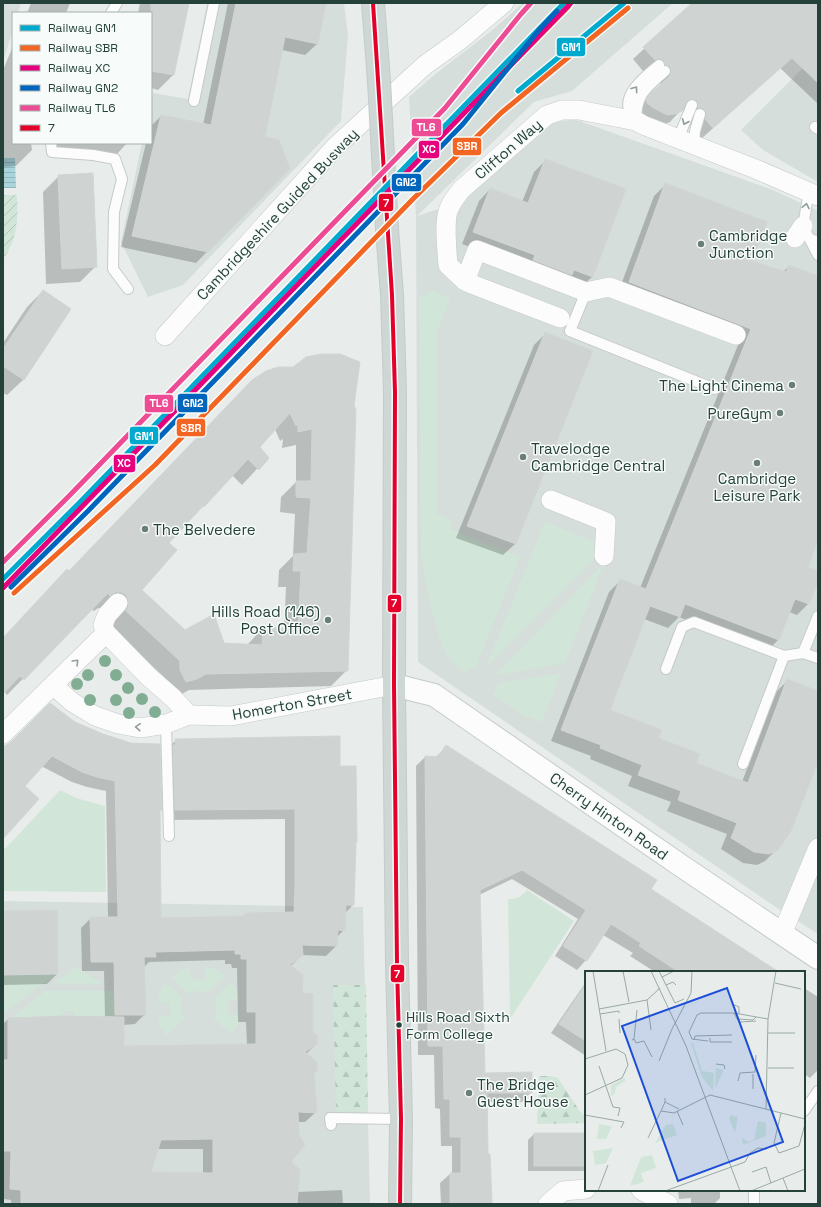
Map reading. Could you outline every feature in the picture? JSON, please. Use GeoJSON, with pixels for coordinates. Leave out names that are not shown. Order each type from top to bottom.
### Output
{"type":"FeatureCollection","features":[{"type":"Feature","properties":{"kind":"main road"},"geometry":{"type":"LineString","coordinates":[[373,3],[380,81],[386,229],[392,295],[395,392],[394,686],[397,972],[401,1119],[400,1204]]}},
{"type":"Feature","properties":{"kind":"street","name":"Cambridgeshire Guided Busway"},"geometry":{"type":"LineString","coordinates":[[165,336],[335,147],[425,65],[460,40],[504,3]]}},
{"type":"Feature","properties":{"kind":"street","name":"Clifton Way"},"geometry":{"type":"LineString","coordinates":[[560,318],[465,281],[448,265],[446,236],[448,212],[454,198],[462,189],[547,115],[562,110],[580,110],[636,121],[758,170],[813,194]]}},
{"type":"Feature","properties":{"kind":"street"},"geometry":{"type":"LineString","coordinates":[[465,281],[477,250],[586,292],[609,287],[736,335]]}},
{"type":"Feature","properties":{"kind":"street"},"geometry":{"type":"LineString","coordinates":[[551,500],[606,522],[604,556]]}},
{"type":"Feature","properties":{"kind":"street"},"geometry":{"type":"LineString","coordinates":[[118,604],[107,615],[103,625],[106,633],[189,715]]}},
{"type":"Feature","properties":{"kind":"street"},"geometry":{"type":"LineString","coordinates":[[3,734],[106,633]]}},
{"type":"Feature","properties":{"kind":"street","name":"Homerton Street"},"geometry":{"type":"LineString","coordinates":[[53,685],[72,702],[95,716],[118,724],[140,728],[166,724],[189,715],[231,716],[394,686]]}},
{"type":"Feature","properties":{"kind":"street","name":"Cherry Hinton Road"},"geometry":{"type":"LineString","coordinates":[[394,686],[434,695],[680,865],[818,958]]}},
{"type":"Feature","properties":{"kind":"street"},"geometry":{"type":"LineString","coordinates":[[782,934],[818,848]]}},
{"type":"Feature","properties":{"kind":"street"},"geometry":{"type":"LineString","coordinates":[[548,1204],[563,1192],[585,1189]]}},
{"type":"Feature","properties":{"kind":"street"},"geometry":{"type":"LineString","coordinates":[[643,1191],[668,1204]]}},
{"type":"Feature","properties":{"kind":"lane"},"geometry":{"type":"LineString","coordinates":[[112,12],[117,3]]}},
{"type":"Feature","properties":{"kind":"lane"},"geometry":{"type":"LineString","coordinates":[[194,101],[214,3]]}},
{"type":"Feature","properties":{"kind":"lane"},"geometry":{"type":"LineString","coordinates":[[636,121],[629,112],[628,102],[631,95],[640,82],[662,68]]}},
{"type":"Feature","properties":{"kind":"lane"},"geometry":{"type":"LineString","coordinates":[[686,142],[692,105]]}},
{"type":"Feature","properties":{"kind":"lane"},"geometry":{"type":"LineString","coordinates":[[686,142],[695,131],[700,114]]}},
{"type":"Feature","properties":{"kind":"lane"},"geometry":{"type":"LineString","coordinates":[[51,144],[52,152],[93,154],[115,158],[122,180],[114,212],[113,269],[128,289]]}},
{"type":"Feature","properties":{"kind":"lane"},"geometry":{"type":"LineString","coordinates":[[813,194],[806,236],[818,255]]}},
{"type":"Feature","properties":{"kind":"lane"},"geometry":{"type":"LineString","coordinates":[[586,292],[570,331],[715,389]]}},
{"type":"Feature","properties":{"kind":"lane"},"geometry":{"type":"LineString","coordinates":[[803,653],[818,616]]}},
{"type":"Feature","properties":{"kind":"lane"},"geometry":{"type":"LineString","coordinates":[[666,669],[682,627],[694,622],[784,656],[803,653],[818,658]]}},
{"type":"Feature","properties":{"kind":"lane"},"geometry":{"type":"LineString","coordinates":[[743,764],[784,656]]}},
{"type":"Feature","properties":{"kind":"lane"},"geometry":{"type":"LineString","coordinates":[[166,724],[169,836]]}},
{"type":"Feature","properties":{"kind":"lane"},"geometry":{"type":"LineString","coordinates":[[805,1110],[818,1091]]}},
{"type":"Feature","properties":{"kind":"lane"},"geometry":{"type":"LineString","coordinates":[[331,1125],[330,1118],[401,1119]]}},
{"type":"Feature","properties":{"kind":"lane"},"geometry":{"type":"LineString","coordinates":[[754,1191],[754,1204]]}},
{"type":"Feature","properties":{"kind":"shaded area"},"geometry":{"type":"Polygon","coordinates":[[[3,3],[21,3],[18,12],[12,12],[12,33],[3,61],[3,3]]]}},
{"type":"Feature","properties":{"kind":"shaded area"},"geometry":{"type":"Polygon","coordinates":[[[207,3],[344,3],[348,36],[341,121],[183,285],[148,297],[121,242],[142,144],[152,144],[153,93],[188,99],[207,3]]]}},
{"type":"Feature","properties":{"kind":"shaded area","name":"Cambridge Leisure Park"},"geometry":{"type":"Polygon","coordinates":[[[523,3],[673,3],[572,91],[534,102],[417,216],[457,203],[553,123],[574,119],[773,190],[818,211],[818,934],[777,908],[418,662],[416,216],[409,97],[433,76],[491,31],[523,3]]]}},
{"type":"Feature","properties":{"kind":"shaded area"},"geometry":{"type":"Polygon","coordinates":[[[818,53],[818,182],[763,150],[741,130],[818,53]]]}},
{"type":"Feature","properties":{"kind":"shaded area","name":"Hills Road Sixth Form College"},"geometry":{"type":"Polygon","coordinates":[[[3,901],[363,907],[370,1204],[3,1204],[3,901]]]}},
{"type":"Feature","properties":{"kind":"green space"},"geometry":{"type":"Polygon","coordinates":[[[3,195],[17,195],[17,212],[16,228],[12,244],[3,259],[3,195]]]}},
{"type":"Feature","properties":{"kind":"green space"},"geometry":{"type":"Polygon","coordinates":[[[431,290],[450,298],[437,332],[437,514],[451,520],[449,529],[520,557],[476,666],[469,669],[465,673],[453,663],[441,641],[432,611],[421,554],[419,297],[426,296],[431,290]]]}},
{"type":"Feature","properties":{"kind":"green space"},"geometry":{"type":"Polygon","coordinates":[[[545,522],[595,542],[594,552],[596,557],[486,667],[545,522]]]}},
{"type":"Feature","properties":{"kind":"green space"},"geometry":{"type":"Polygon","coordinates":[[[604,563],[565,663],[496,675],[604,563]]]}},
{"type":"Feature","properties":{"kind":"green space"},"geometry":{"type":"Polygon","coordinates":[[[561,673],[542,722],[525,716],[493,695],[497,684],[561,673]]]}},
{"type":"Feature","properties":{"kind":"green space"},"geometry":{"type":"Polygon","coordinates":[[[60,790],[76,798],[105,806],[106,892],[3,891],[3,847],[5,849],[60,790]]]}},
{"type":"Feature","properties":{"kind":"green space"},"geometry":{"type":"Polygon","coordinates":[[[527,890],[574,921],[510,1019],[508,899],[519,897],[527,890]]]}},
{"type":"Feature","properties":{"kind":"green space"},"geometry":{"type":"Polygon","coordinates":[[[77,967],[102,984],[54,983],[77,967]]]}},
{"type":"Feature","properties":{"kind":"green space"},"geometry":{"type":"Polygon","coordinates":[[[190,968],[191,980],[205,979],[205,968],[215,969],[225,976],[208,993],[198,990],[189,994],[172,977],[181,970],[190,968]]]}},
{"type":"Feature","properties":{"kind":"green space"},"geometry":{"type":"Polygon","coordinates":[[[3,975],[55,975],[3,1013],[3,975]]]}},
{"type":"Feature","properties":{"kind":"green space"},"geometry":{"type":"Polygon","coordinates":[[[231,982],[237,991],[239,1000],[228,1001],[228,1015],[239,1015],[238,1025],[231,1034],[214,1018],[216,1013],[216,1004],[214,999],[231,982]]]}},
{"type":"Feature","properties":{"kind":"green space"},"geometry":{"type":"Polygon","coordinates":[[[166,983],[183,999],[181,1008],[184,1018],[167,1035],[160,1026],[158,1017],[170,1016],[170,1002],[158,1002],[160,992],[166,983]]]}},
{"type":"Feature","properties":{"kind":"green space"},"geometry":{"type":"Polygon","coordinates":[[[333,985],[366,985],[368,1111],[336,1112],[333,985]]]}},
{"type":"Feature","properties":{"kind":"green space"},"geometry":{"type":"Polygon","coordinates":[[[45,991],[114,991],[115,1017],[74,1016],[74,1011],[63,1011],[63,1016],[12,1018],[45,991]]]}},
{"type":"Feature","properties":{"kind":"green space"},"geometry":{"type":"Polygon","coordinates":[[[539,1076],[558,1078],[579,1110],[585,1116],[585,1123],[537,1124],[539,1076]]]}},
{"type":"Feature","properties":{"kind":"water"},"geometry":{"type":"Polygon","coordinates":[[[3,158],[15,158],[16,188],[3,188],[3,158]]]}},
{"type":"Feature","properties":{"kind":"building"},"geometry":{"type":"Polygon","coordinates":[[[151,3],[189,3],[174,75],[152,71],[151,3]]]}},
{"type":"Feature","properties":{"kind":"building"},"geometry":{"type":"Polygon","coordinates":[[[236,3],[326,3],[318,44],[285,37],[265,137],[279,140],[290,169],[208,252],[132,236],[161,115],[211,125],[236,3]]]}},
{"type":"Feature","properties":{"kind":"building"},"geometry":{"type":"Polygon","coordinates":[[[692,3],[818,3],[818,83],[792,58],[713,128],[705,119],[705,110],[698,108],[698,104],[694,99],[688,100],[682,111],[675,114],[667,115],[652,107],[647,103],[647,98],[670,76],[671,70],[670,66],[665,65],[662,59],[655,60],[643,47],[692,3]]]}},
{"type":"Feature","properties":{"kind":"building"},"geometry":{"type":"Polygon","coordinates":[[[545,159],[626,189],[593,277],[574,270],[572,275],[533,260],[535,255],[473,232],[490,188],[528,203],[545,159]]]}},
{"type":"Feature","properties":{"kind":"building"},"geometry":{"type":"Polygon","coordinates":[[[93,173],[97,267],[62,269],[58,175],[93,173]]]}},
{"type":"Feature","properties":{"kind":"building"},"geometry":{"type":"Polygon","coordinates":[[[665,183],[767,222],[752,261],[786,272],[789,265],[818,276],[818,540],[808,567],[818,571],[818,582],[809,604],[795,599],[779,640],[685,604],[680,617],[650,606],[610,710],[662,730],[658,738],[700,754],[696,763],[748,783],[787,679],[818,691],[818,762],[791,831],[778,850],[769,854],[754,852],[731,838],[737,823],[678,800],[681,791],[638,775],[642,765],[600,748],[601,745],[561,730],[620,579],[646,589],[751,329],[629,282],[665,183]]]}},
{"type":"Feature","properties":{"kind":"building"},"geometry":{"type":"Polygon","coordinates":[[[43,290],[71,309],[24,380],[3,366],[3,349],[43,290]]]}},
{"type":"Feature","properties":{"kind":"building","name":"Travelodge Cambridge Central"},"geometry":{"type":"Polygon","coordinates":[[[545,332],[593,351],[516,544],[467,526],[545,332]]]}},
{"type":"Feature","properties":{"kind":"building","name":"The Belvedere"},"geometry":{"type":"Polygon","coordinates":[[[321,354],[340,354],[360,362],[354,405],[356,410],[348,671],[206,674],[197,679],[186,682],[180,670],[180,661],[126,611],[129,605],[126,595],[121,592],[115,592],[110,596],[108,593],[24,680],[20,676],[3,694],[3,638],[67,569],[69,571],[252,380],[266,371],[278,367],[293,367],[306,357],[321,354]],[[290,413],[260,447],[269,458],[259,470],[248,459],[169,543],[177,550],[142,590],[185,630],[214,614],[224,643],[262,645],[263,627],[298,629],[301,571],[293,571],[294,554],[307,553],[311,498],[296,497],[296,481],[311,481],[312,429],[298,432],[298,424],[296,426],[290,413]]]}},
{"type":"Feature","properties":{"kind":"building","name":"Hills Road Sixth Form College"},"geometry":{"type":"Polygon","coordinates":[[[50,703],[75,722],[103,734],[131,743],[160,744],[162,810],[160,810],[161,918],[246,916],[245,913],[294,912],[295,809],[175,810],[173,745],[176,745],[175,739],[340,736],[340,766],[356,766],[357,842],[354,905],[346,905],[345,931],[338,930],[337,946],[302,945],[303,955],[290,965],[303,975],[302,993],[313,994],[313,1033],[317,1035],[317,1044],[305,1052],[317,1062],[317,1071],[314,1073],[317,1113],[298,1112],[299,1135],[305,1145],[291,1162],[300,1170],[297,1204],[21,1204],[21,1190],[10,1189],[11,1151],[3,1151],[3,1060],[8,1060],[8,1018],[63,1016],[124,1017],[124,1046],[256,1044],[256,1012],[247,1012],[247,959],[241,959],[241,954],[235,954],[235,950],[155,952],[156,957],[144,957],[146,1015],[115,1015],[114,962],[91,962],[90,917],[118,917],[115,781],[82,772],[52,756],[25,786],[39,799],[3,839],[3,747],[11,742],[50,703]],[[213,1139],[161,1140],[151,1172],[213,1173],[213,1139]]]}},
{"type":"Feature","properties":{"kind":"building"},"geometry":{"type":"Polygon","coordinates":[[[446,745],[657,880],[651,889],[777,971],[677,971],[639,946],[641,943],[611,924],[587,961],[563,946],[586,910],[522,870],[480,890],[485,1073],[532,1072],[532,1093],[487,1093],[488,1154],[490,1154],[492,1204],[450,1204],[450,1173],[461,1173],[461,1137],[450,1137],[450,1099],[444,1099],[443,1046],[428,1046],[425,756],[438,757],[446,745]]]}},
{"type":"Feature","properties":{"kind":"building"},"geometry":{"type":"Polygon","coordinates":[[[57,910],[58,974],[3,975],[3,911],[57,910]]]}},
{"type":"Feature","properties":{"kind":"building"},"geometry":{"type":"Polygon","coordinates":[[[585,985],[585,1040],[559,1024],[585,985]]]}},
{"type":"Feature","properties":{"kind":"building"},"geometry":{"type":"Polygon","coordinates":[[[534,1133],[585,1133],[585,1166],[534,1166],[534,1133]]]}},
{"type":"Feature","properties":{"kind":"rail line","name":"TL6"},"geometry":{"type":"LineString","coordinates":[[3,562],[70,495],[445,108],[531,3]]}},
{"type":"Feature","properties":{"kind":"rail line","name":"GN1"},"geometry":{"type":"LineString","coordinates":[[3,579],[79,503],[564,3]]}},
{"type":"Feature","properties":{"kind":"rail line","name":"XC"},"geometry":{"type":"LineString","coordinates":[[3,588],[571,3]]}},
{"type":"Feature","properties":{"kind":"rail line","name":"GN1"},"geometry":{"type":"LineString","coordinates":[[518,91],[624,3]]}},
{"type":"Feature","properties":{"kind":"rail line","name":"SBR"},"geometry":{"type":"LineString","coordinates":[[502,74],[568,7]]}},
{"type":"Feature","properties":{"kind":"rail line","name":"SBR"},"geometry":{"type":"LineString","coordinates":[[14,593],[155,465],[413,199],[501,113],[628,8]]}},
{"type":"Feature","properties":{"kind":"rail line","name":"GN2"},"geometry":{"type":"LineString","coordinates":[[11,587],[88,511],[463,124],[539,30],[557,11]]}},
{"type":"Feature","properties":{"kind":"transit line","name":"7"},"geometry":{"type":"LineString","coordinates":[[373,3],[392,295],[395,392],[394,685],[397,964],[401,1119],[400,1204]]}},
{"type":"Feature","properties":{"kind":"place","name":"Cambridge Junction"},"geometry":{"type":"Point","coordinates":[701,244]}},
{"type":"Feature","properties":{"kind":"place","name":"The Light Cinema"},"geometry":{"type":"Point","coordinates":[792,385]}},
{"type":"Feature","properties":{"kind":"place","name":"PureGym"},"geometry":{"type":"Point","coordinates":[780,413]}},
{"type":"Feature","properties":{"kind":"place","name":"Travelodge Cambridge Central"},"geometry":{"type":"Point","coordinates":[523,457]}},
{"type":"Feature","properties":{"kind":"place","name":"Cambridge Leisure Park"},"geometry":{"type":"Point","coordinates":[757,463]}},
{"type":"Feature","properties":{"kind":"place","name":"The Belvedere"},"geometry":{"type":"Point","coordinates":[145,529]}},
{"type":"Feature","properties":{"kind":"place","name":"Hills Road (146) Post Office"},"geometry":{"type":"Point","coordinates":[328,620]}},
{"type":"Feature","properties":{"kind":"place","name":"Hills Road Sixth Form College"},"geometry":{"type":"Point","coordinates":[399,1025]}},
{"type":"Feature","properties":{"kind":"place","name":"The Bridge Guest House"},"geometry":{"type":"Point","coordinates":[469,1093]}}]}
